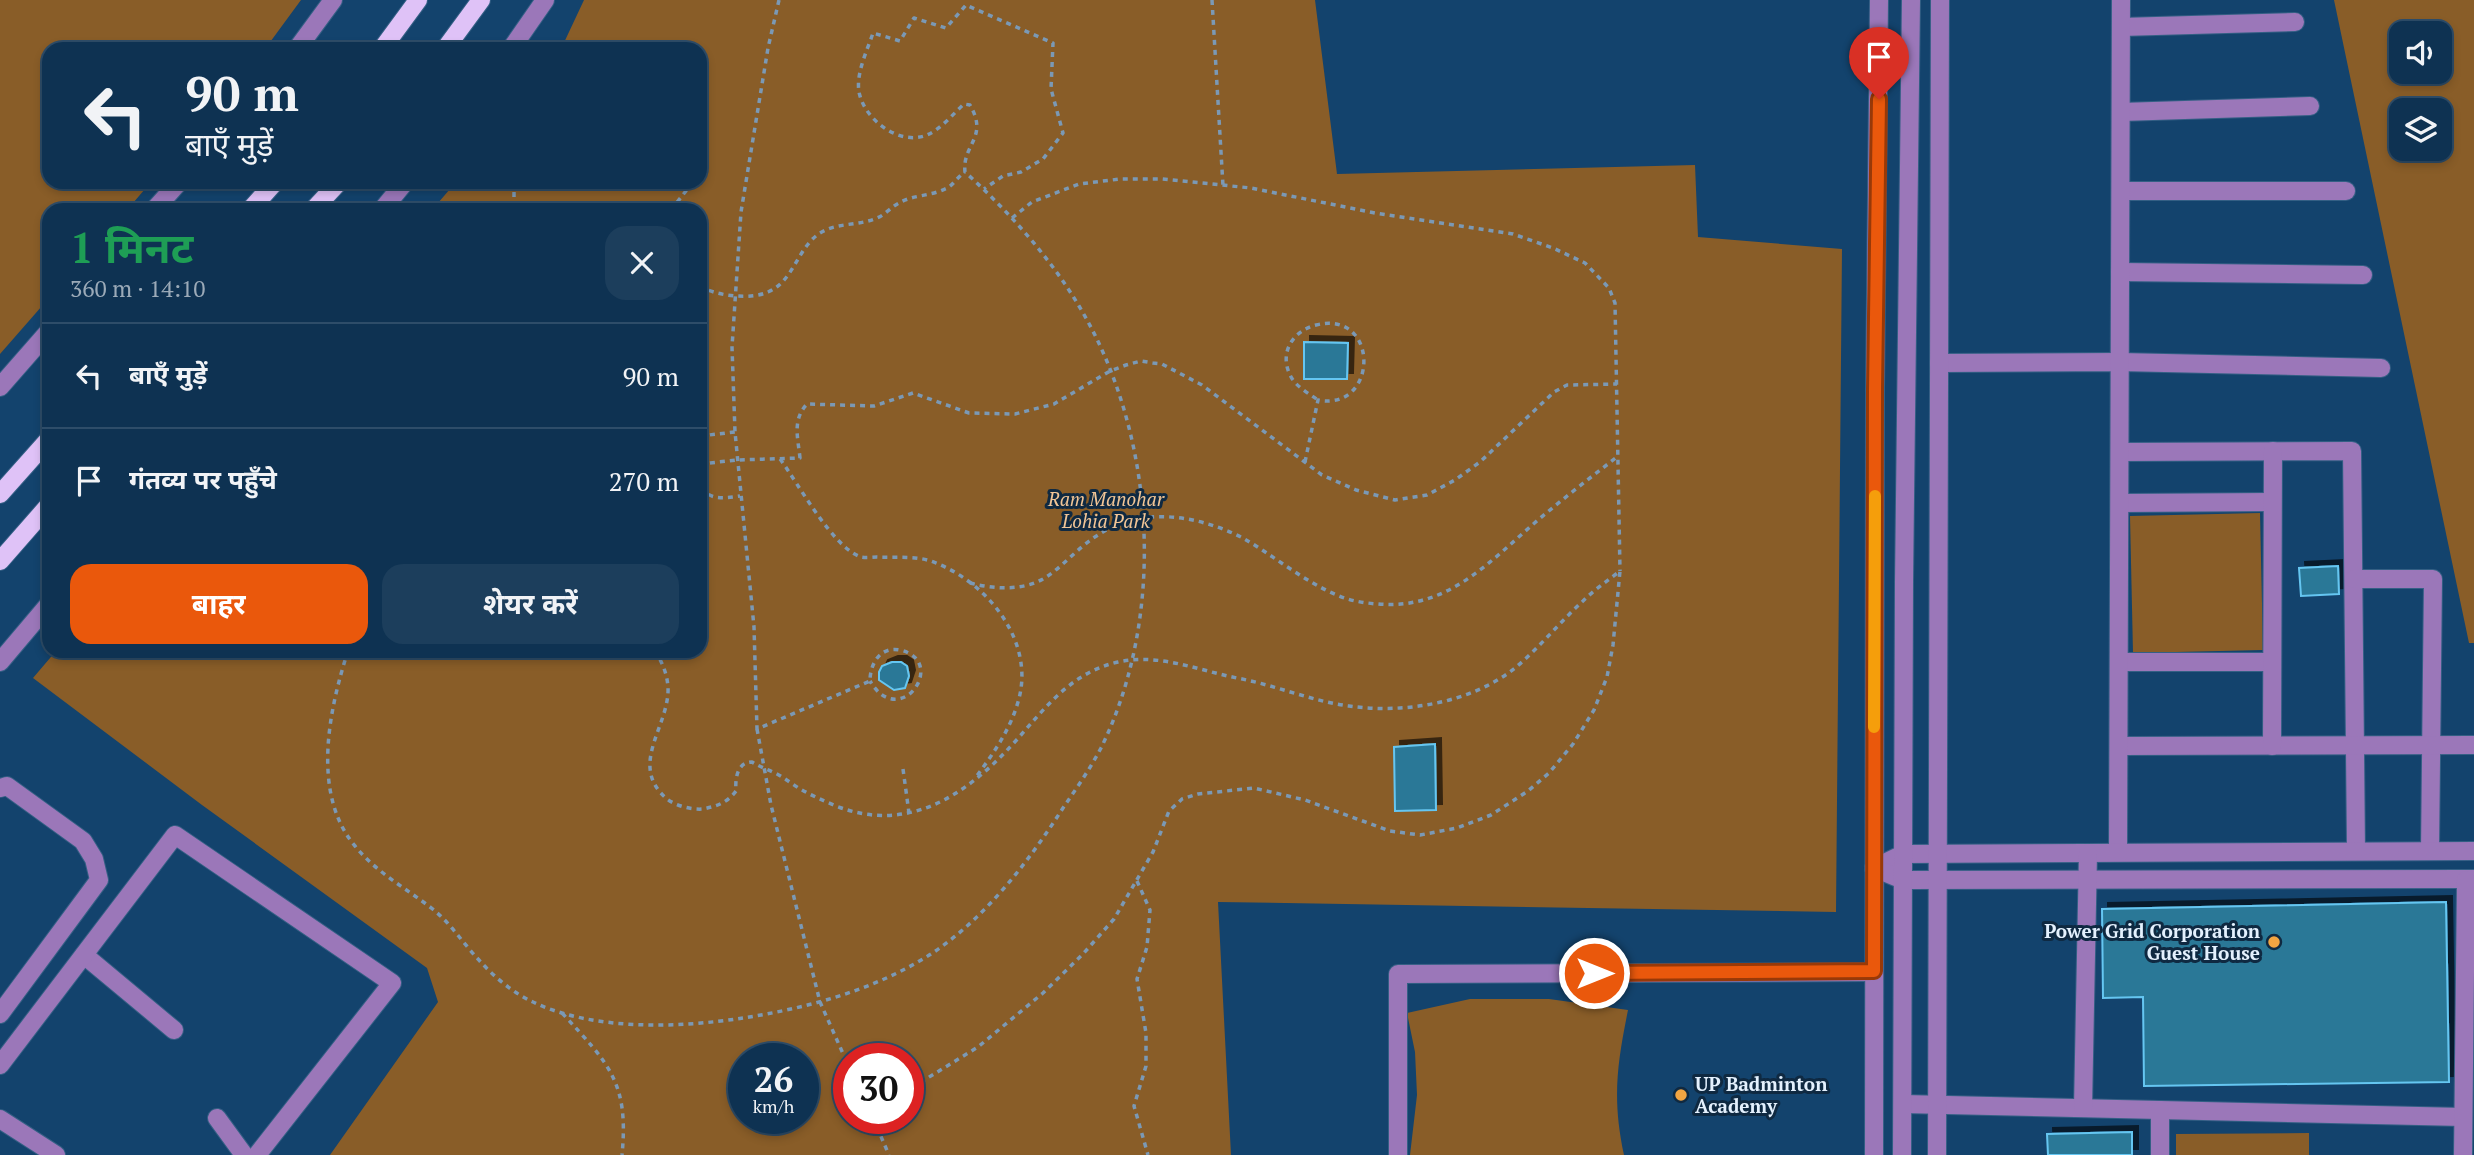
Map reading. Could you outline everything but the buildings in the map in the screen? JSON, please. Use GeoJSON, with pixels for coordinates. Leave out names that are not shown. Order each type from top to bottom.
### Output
{"type":"FeatureCollection","features":[{"type":"Feature","properties":{"kind":"main road"},"geometry":{"type":"LineString","coordinates":[[387,42],[418,0]]}},
{"type":"Feature","properties":{"kind":"main road"},"geometry":{"type":"LineString","coordinates":[[450,42],[481,0]]}},
{"type":"Feature","properties":{"kind":"main road"},"geometry":{"type":"LineString","coordinates":[[256,203],[269,189]]}},
{"type":"Feature","properties":{"kind":"main road"},"geometry":{"type":"LineString","coordinates":[[320,203],[332,189]]}},
{"type":"Feature","properties":{"kind":"main road"},"geometry":{"type":"LineString","coordinates":[[0,494],[42,447]]}},
{"type":"Feature","properties":{"kind":"main road"},"geometry":{"type":"LineString","coordinates":[[0,561],[42,513]]}},
{"type":"Feature","properties":{"kind":"street"},"geometry":{"type":"LineString","coordinates":[[302,42],[333,0]]}},
{"type":"Feature","properties":{"kind":"street"},"geometry":{"type":"LineString","coordinates":[[516,42],[545,0]]}},
{"type":"Feature","properties":{"kind":"street"},"geometry":{"type":"LineString","coordinates":[[1874,1155],[1879,0]]}},
{"type":"Feature","properties":{"kind":"street"},"geometry":{"type":"LineString","coordinates":[[1902,1155],[1911,0]]}},
{"type":"Feature","properties":{"kind":"street"},"geometry":{"type":"LineString","coordinates":[[1937,1155],[1940,0]]}},
{"type":"Feature","properties":{"kind":"street"},"geometry":{"type":"LineString","coordinates":[[2118,852],[2121,0]]}},
{"type":"Feature","properties":{"kind":"street"},"geometry":{"type":"LineString","coordinates":[[2121,27],[2295,22]]}},
{"type":"Feature","properties":{"kind":"street"},"geometry":{"type":"LineString","coordinates":[[2121,112],[2310,106]]}},
{"type":"Feature","properties":{"kind":"street"},"geometry":{"type":"LineString","coordinates":[[160,203],[172,189]]}},
{"type":"Feature","properties":{"kind":"street"},"geometry":{"type":"LineString","coordinates":[[388,203],[399,189]]}},
{"type":"Feature","properties":{"kind":"street"},"geometry":{"type":"LineString","coordinates":[[2121,191],[2346,191]]}},
{"type":"Feature","properties":{"kind":"street"},"geometry":{"type":"LineString","coordinates":[[2120,272],[2363,275]]}},
{"type":"Feature","properties":{"kind":"street"},"geometry":{"type":"LineString","coordinates":[[0,387],[42,339]]}},
{"type":"Feature","properties":{"kind":"street"},"geometry":{"type":"LineString","coordinates":[[1939,363],[2120,362],[2381,368]]}},
{"type":"Feature","properties":{"kind":"street"},"geometry":{"type":"LineString","coordinates":[[2272,746],[2273,451]]}},
{"type":"Feature","properties":{"kind":"street"},"geometry":{"type":"LineString","coordinates":[[2120,452],[2352,451],[2356,851]]}},
{"type":"Feature","properties":{"kind":"street"},"geometry":{"type":"LineString","coordinates":[[2120,503],[2273,502]]}},
{"type":"Feature","properties":{"kind":"street"},"geometry":{"type":"LineString","coordinates":[[2354,579],[2434,579],[2430,851]]}},
{"type":"Feature","properties":{"kind":"street"},"geometry":{"type":"LineString","coordinates":[[0,662],[42,612]]}},
{"type":"Feature","properties":{"kind":"street"},"geometry":{"type":"LineString","coordinates":[[2119,662],[2272,662]]}},
{"type":"Feature","properties":{"kind":"street"},"geometry":{"type":"LineString","coordinates":[[2119,747],[2474,746]]}},
{"type":"Feature","properties":{"kind":"street"},"geometry":{"type":"LineString","coordinates":[[0,788],[7,786],[83,841],[94,859],[99,880],[0,1014]]}},
{"type":"Feature","properties":{"kind":"street"},"geometry":{"type":"LineString","coordinates":[[0,1065],[175,835],[392,983],[257,1155]]}},
{"type":"Feature","properties":{"kind":"street"},"geometry":{"type":"LineString","coordinates":[[1874,868],[1903,854],[1938,853],[2474,851]]}},
{"type":"Feature","properties":{"kind":"street"},"geometry":{"type":"LineString","coordinates":[[2084,1108],[2088,853]]}},
{"type":"Feature","properties":{"kind":"street"},"geometry":{"type":"LineString","coordinates":[[1874,868],[1903,880],[2470,879],[2463,1155]]}},
{"type":"Feature","properties":{"kind":"street"},"geometry":{"type":"LineString","coordinates":[[84,955],[174,1030]]}},
{"type":"Feature","properties":{"kind":"street"},"geometry":{"type":"LineString","coordinates":[[1398,1155],[1398,974],[1874,971]]}},
{"type":"Feature","properties":{"kind":"street"},"geometry":{"type":"LineString","coordinates":[[1903,1104],[2463,1117]]}},
{"type":"Feature","properties":{"kind":"street"},"geometry":{"type":"LineString","coordinates":[[2160,1110],[2160,1155]]}},
{"type":"Feature","properties":{"kind":"street"},"geometry":{"type":"LineString","coordinates":[[217,1118],[244,1155]]}},
{"type":"Feature","properties":{"kind":"street"},"geometry":{"type":"LineString","coordinates":[[0,1119],[56,1155]]}},
{"type":"Feature","properties":{"kind":"path"},"geometry":{"type":"LineString","coordinates":[[779,0],[768,48],[741,212],[732,378],[735,432],[754,627],[757,729],[764,770],[820,1002],[838,1043]]}},
{"type":"Feature","properties":{"kind":"path"},"geometry":{"type":"LineString","coordinates":[[1212,0],[1223,186]]}},
{"type":"Feature","properties":{"kind":"path"},"geometry":{"type":"LineString","coordinates":[[346,658],[335,692],[327,770],[344,832],[379,870],[432,908],[460,936],[479,961],[527,1000],[560,1012],[627,1023],[688,1024],[768,1014],[820,1002],[895,973],[935,951],[978,915],[1013,877],[1045,836],[1099,751],[1114,718],[1137,646],[1146,556],[1138,464],[1110,371],[1079,306],[1027,233],[965,172],[965,158],[978,128],[970,105],[964,104],[937,129],[915,138],[884,129],[869,115],[859,94],[861,71],[873,33],[900,41],[914,18],[946,28],[966,5],[1053,43],[1051,89],[1063,133],[1043,159],[1021,172],[1003,176],[984,190]]}},
{"type":"Feature","properties":{"kind":"path"},"geometry":{"type":"LineString","coordinates":[[707,288],[736,295],[765,294],[788,275],[802,249],[822,232],[845,224],[878,218],[900,202],[947,189],[965,172]]}},
{"type":"Feature","properties":{"kind":"path"},"geometry":{"type":"LineString","coordinates":[[924,1080],[978,1047],[1083,954],[1114,919],[1163,831],[1169,811],[1182,799],[1198,794],[1254,788],[1305,800],[1390,831],[1420,835],[1457,828],[1491,815],[1528,791],[1549,773],[1573,744],[1594,710],[1607,677],[1613,645],[1620,571],[1616,324],[1612,296],[1597,273],[1571,256],[1513,234],[1375,213],[1251,188],[1140,179],[1079,184],[1032,202],[1012,218]]}},
{"type":"Feature","properties":{"kind":"path"},"geometry":{"type":"LineString","coordinates":[[676,203],[688,189]]}},
{"type":"Feature","properties":{"kind":"path"},"geometry":{"type":"LineString","coordinates":[[1323,323],[1334,324],[1358,338],[1366,363],[1351,393],[1329,402],[1318,400],[1301,389],[1290,374],[1287,347],[1294,336],[1308,327],[1323,323]]}},
{"type":"Feature","properties":{"kind":"path"},"geometry":{"type":"LineString","coordinates":[[707,463],[800,458],[797,429],[799,413],[807,404],[873,406],[913,393],[969,413],[1015,414],[1054,404],[1110,371],[1141,361],[1162,364],[1202,385],[1322,475],[1356,490],[1395,500],[1427,495],[1455,480],[1480,462],[1554,392],[1567,384],[1617,384]]}},
{"type":"Feature","properties":{"kind":"path"},"geometry":{"type":"LineString","coordinates":[[1305,462],[1318,400]]}},
{"type":"Feature","properties":{"kind":"path"},"geometry":{"type":"LineString","coordinates":[[707,435],[735,432]]}},
{"type":"Feature","properties":{"kind":"path"},"geometry":{"type":"LineString","coordinates":[[970,583],[1002,588],[1031,584],[1044,578],[1096,535],[1124,522],[1142,517],[1179,516],[1226,529],[1262,548],[1337,596],[1400,606],[1447,592],[1476,574],[1560,501],[1617,457]]}},
{"type":"Feature","properties":{"kind":"path"},"geometry":{"type":"LineString","coordinates":[[780,459],[841,542],[861,557],[920,558],[936,563],[970,583],[997,607],[1015,636],[1021,658],[1019,701],[996,749],[973,782]]}},
{"type":"Feature","properties":{"kind":"path"},"geometry":{"type":"LineString","coordinates":[[707,495],[714,498],[741,496]]}},
{"type":"Feature","properties":{"kind":"path"},"geometry":{"type":"LineString","coordinates":[[659,658],[665,670],[668,687],[663,719],[655,735],[649,767],[651,777],[664,797],[680,806],[698,809],[723,804],[736,791],[736,777],[742,765],[752,761],[802,790],[846,809],[874,816],[909,813],[948,799],[973,782],[1004,753],[1055,697],[1083,674],[1102,666],[1133,659],[1185,664],[1348,706],[1410,708],[1438,703],[1484,687],[1515,668],[1584,600],[1620,571]]}},
{"type":"Feature","properties":{"kind":"path"},"geometry":{"type":"LineString","coordinates":[[898,649],[911,655],[920,670],[919,684],[914,692],[903,698],[886,696],[870,681],[870,670],[874,662],[883,652],[890,650],[898,649]]}},
{"type":"Feature","properties":{"kind":"path"},"geometry":{"type":"LineString","coordinates":[[757,729],[870,681]]}},
{"type":"Feature","properties":{"kind":"path"},"geometry":{"type":"LineString","coordinates":[[903,769],[909,813]]}},
{"type":"Feature","properties":{"kind":"path"},"geometry":{"type":"LineString","coordinates":[[1137,881],[1150,909],[1147,947],[1137,979],[1146,1034],[1146,1066],[1134,1106],[1148,1155]]}},
{"type":"Feature","properties":{"kind":"path"},"geometry":{"type":"LineString","coordinates":[[560,1012],[595,1049],[618,1086],[625,1121],[622,1155]]}},
{"type":"Feature","properties":{"kind":"path"},"geometry":{"type":"LineString","coordinates":[[880,1134],[889,1155]]}},
{"type":"Feature","properties":{"kind":"green space"},"geometry":{"type":"Polygon","coordinates":[[[0,0],[301,0],[270,42],[42,42],[42,189],[145,189],[133,203],[42,203],[42,306],[0,354],[0,0]]]}},
{"type":"Feature","properties":{"kind":"green space","name":"Ram Manohar Lohia Park"},"geometry":{"type":"Polygon","coordinates":[[[584,0],[1315,0],[1337,174],[1695,165],[1698,237],[1842,249],[1836,912],[1218,902],[1231,1155],[330,1155],[438,1002],[427,968],[202,805],[33,678],[50,658],[707,658],[707,203],[438,203],[450,189],[707,189],[707,42],[564,42],[584,0]]]}},
{"type":"Feature","properties":{"kind":"green space"},"geometry":{"type":"Polygon","coordinates":[[[2334,0],[2474,0],[2474,643],[2469,643],[2334,0]]]}},
{"type":"Feature","properties":{"kind":"green space"},"geometry":{"type":"Polygon","coordinates":[[[2260,513],[2263,650],[2133,653],[2130,516],[2260,513]]]}},
{"type":"Feature","properties":{"kind":"green space"},"geometry":{"type":"Polygon","coordinates":[[[1470,999],[1549,999],[1628,1010],[1617,1082],[1618,1116],[1624,1155],[1410,1155],[1417,1095],[1415,1052],[1407,1013],[1470,999]]]}},
{"type":"Feature","properties":{"kind":"green space"},"geometry":{"type":"Polygon","coordinates":[[[2309,1133],[2309,1155],[2176,1155],[2176,1134],[2309,1133]]]}},
{"type":"Feature","properties":{"kind":"slow traffic"},"geometry":{"type":"LineString","coordinates":[[1874,727],[1875,496]]}},
{"type":"Feature","properties":{"kind":"place","name":"Power Grid Corporation Guest House"},"geometry":{"type":"Point","coordinates":[2274,942]}},
{"type":"Feature","properties":{"kind":"place","name":"UP Badminton Academy"},"geometry":{"type":"Point","coordinates":[1681,1095]}},
{"type":"Feature","properties":{"kind":"route"},"geometry":{"type":"LineString","coordinates":[[1594,973],[1874,971],[1875,389],[1879,99]]}}]}
